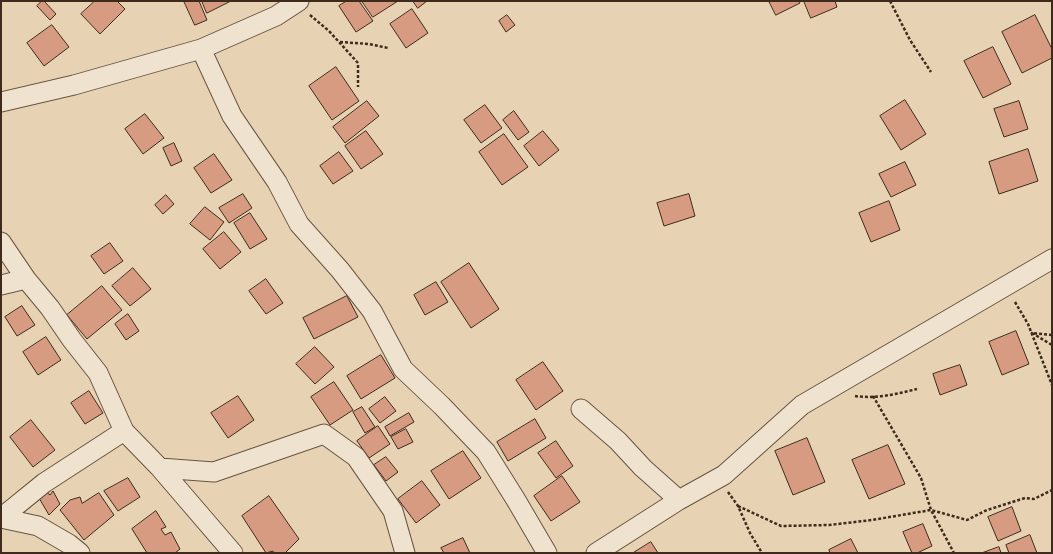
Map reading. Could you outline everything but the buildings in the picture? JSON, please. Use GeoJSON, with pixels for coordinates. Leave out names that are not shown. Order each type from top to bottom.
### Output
{"type":"FeatureCollection","features":[{"type":"Feature","properties":{"kind":"street"},"geometry":{"type":"LineString","coordinates":[[1,102],[74,85],[201,49],[276,16],[297,2]]}},
{"type":"Feature","properties":{"kind":"street"},"geometry":{"type":"LineString","coordinates":[[201,49],[232,116],[277,182],[299,224],[340,270],[372,311],[403,369],[442,406],[486,452],[547,553]]}},
{"type":"Feature","properties":{"kind":"street"},"geometry":{"type":"LineString","coordinates":[[1,242],[26,279],[50,308],[72,340],[98,373],[124,431],[160,468],[233,553]]}},
{"type":"Feature","properties":{"kind":"street"},"geometry":{"type":"LineString","coordinates":[[596,553],[679,500],[724,475],[802,405],[1052,258]]}},
{"type":"Feature","properties":{"kind":"street"},"geometry":{"type":"LineString","coordinates":[[1,285],[26,279]]}},
{"type":"Feature","properties":{"kind":"street"},"geometry":{"type":"LineString","coordinates":[[581,409],[618,441],[643,468],[679,500]]}},
{"type":"Feature","properties":{"kind":"street"},"geometry":{"type":"LineString","coordinates":[[1,518],[44,484],[124,431]]}},
{"type":"Feature","properties":{"kind":"street"},"geometry":{"type":"LineString","coordinates":[[160,468],[214,472],[324,434],[356,457],[393,511],[405,553]]}},
{"type":"Feature","properties":{"kind":"street"},"geometry":{"type":"LineString","coordinates":[[1,518],[38,526],[69,544],[80,553]]}},
{"type":"Feature","properties":{"kind":"path"},"geometry":{"type":"LineString","coordinates":[[890,1],[910,40],[931,72]]}},
{"type":"Feature","properties":{"kind":"path"},"geometry":{"type":"LineString","coordinates":[[297,2],[329,31],[358,63],[358,87]]}},
{"type":"Feature","properties":{"kind":"path"},"geometry":{"type":"LineString","coordinates":[[339,42],[369,44],[388,48]]}},
{"type":"Feature","properties":{"kind":"path"},"geometry":{"type":"LineString","coordinates":[[1006,286],[1028,324],[1052,385]]}},
{"type":"Feature","properties":{"kind":"path"},"geometry":{"type":"LineString","coordinates":[[1032,333],[1052,335]]}},
{"type":"Feature","properties":{"kind":"path"},"geometry":{"type":"LineString","coordinates":[[1032,333],[1052,345]]}},
{"type":"Feature","properties":{"kind":"path"},"geometry":{"type":"LineString","coordinates":[[827,391],[866,397],[900,393],[917,389]]}},
{"type":"Feature","properties":{"kind":"path"},"geometry":{"type":"LineString","coordinates":[[873,396],[921,478],[930,510],[954,553]]}},
{"type":"Feature","properties":{"kind":"path"},"geometry":{"type":"LineString","coordinates":[[718,479],[738,506],[750,533],[762,553]]}},
{"type":"Feature","properties":{"kind":"path"},"geometry":{"type":"LineString","coordinates":[[738,506],[781,526],[829,525],[872,520],[930,510],[967,520],[987,510],[1025,498],[1034,499],[1051,491]]}}]}
